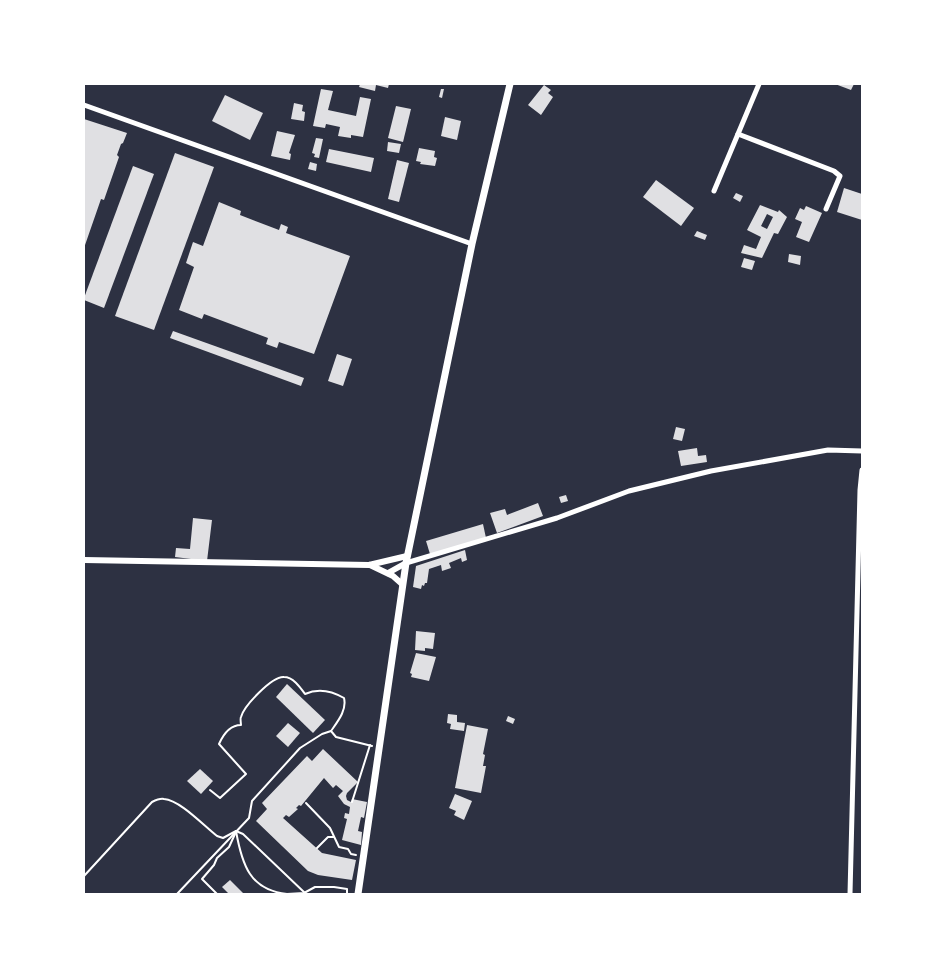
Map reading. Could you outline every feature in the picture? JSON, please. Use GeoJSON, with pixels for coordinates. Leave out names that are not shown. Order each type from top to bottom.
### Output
{"type":"FeatureCollection","features":[{"type":"Feature","properties":{"kind":"main road"},"geometry":{"type":"LineString","coordinates":[[358,894],[402,584],[472,244],[510,84]]}},
{"type":"Feature","properties":{"kind":"street"},"geometry":{"type":"LineString","coordinates":[[714,191],[759,84]]}},
{"type":"Feature","properties":{"kind":"street"},"geometry":{"type":"LineString","coordinates":[[84,105],[472,244]]}},
{"type":"Feature","properties":{"kind":"street"},"geometry":{"type":"LineString","coordinates":[[738,134],[834,171],[840,176],[826,209]]}},
{"type":"Feature","properties":{"kind":"street"},"geometry":{"type":"LineString","coordinates":[[84,560],[369,564],[407,560],[557,518],[629,491],[711,471],[828,450],[862,451]]}},
{"type":"Feature","properties":{"kind":"street"},"geometry":{"type":"LineString","coordinates":[[850,894],[862,470]]}},
{"type":"Feature","properties":{"kind":"street"},"geometry":{"type":"LineString","coordinates":[[388,573],[407,560]]}},
{"type":"Feature","properties":{"kind":"street"},"geometry":{"type":"LineString","coordinates":[[369,564],[388,573],[402,584]]}},
{"type":"Feature","properties":{"kind":"street"},"geometry":{"type":"LineString","coordinates":[[855,719],[862,719]]}},
{"type":"Feature","properties":{"kind":"path"},"geometry":{"type":"LineString","coordinates":[[176,894],[249,818],[252,801],[300,748],[322,734],[331,731],[343,711],[344,698],[335,692],[314,690],[305,694],[293,680],[284,677],[274,679],[246,708],[240,718],[241,725],[237,725],[229,730],[218,744],[246,774],[220,798],[210,790]]}},
{"type":"Feature","properties":{"kind":"path"},"geometry":{"type":"LineString","coordinates":[[331,731],[336,737],[379,747]]}},
{"type":"Feature","properties":{"kind":"path"},"geometry":{"type":"LineString","coordinates":[[352,802],[370,745]]}},
{"type":"Feature","properties":{"kind":"path"},"geometry":{"type":"LineString","coordinates":[[84,876],[152,802],[162,798],[171,800],[180,806],[217,836],[223,838],[236,832],[243,834],[305,893]]}},
{"type":"Feature","properties":{"kind":"path"},"geometry":{"type":"LineString","coordinates":[[306,803],[330,828],[339,847],[348,849],[351,854],[363,857]]}},
{"type":"Feature","properties":{"kind":"path"},"geometry":{"type":"LineString","coordinates":[[218,894],[202,879],[214,865],[217,858],[229,847],[236,832]]}},
{"type":"Feature","properties":{"kind":"path"},"geometry":{"type":"LineString","coordinates":[[236,832],[239,847],[250,876],[260,886],[272,892],[287,894],[305,893],[316,887],[334,887],[347,890],[346,894]]}},
{"type":"Feature","properties":{"kind":"path"},"geometry":{"type":"LineString","coordinates":[[317,848],[328,837],[334,837]]}},
{"type":"Feature","properties":{"kind":"building"},"geometry":{"type":"Polygon","coordinates":[[[360,84],[389,84],[388,88],[376,85],[375,91],[359,87],[360,84]]]}},
{"type":"Feature","properties":{"kind":"building"},"geometry":{"type":"Polygon","coordinates":[[[835,84],[854,84],[851,90],[835,84]]]}},
{"type":"Feature","properties":{"kind":"building"},"geometry":{"type":"Polygon","coordinates":[[[544,85],[551,90],[548,93],[553,97],[541,115],[528,105],[544,85]]]}},
{"type":"Feature","properties":{"kind":"building"},"geometry":{"type":"Polygon","coordinates":[[[321,89],[333,91],[328,110],[356,116],[360,97],[371,99],[363,137],[351,135],[351,138],[338,136],[340,127],[326,124],[325,128],[313,126],[321,89]]]}},
{"type":"Feature","properties":{"kind":"building"},"geometry":{"type":"Polygon","coordinates":[[[441,89],[444,89],[442,98],[439,97],[441,89]]]}},
{"type":"Feature","properties":{"kind":"building"},"geometry":{"type":"Polygon","coordinates":[[[225,95],[263,113],[250,140],[212,121],[225,95]]]}},
{"type":"Feature","properties":{"kind":"building"},"geometry":{"type":"Polygon","coordinates":[[[294,103],[303,105],[302,111],[305,112],[304,121],[291,119],[294,103]]]}},
{"type":"Feature","properties":{"kind":"building"},"geometry":{"type":"Polygon","coordinates":[[[396,106],[411,109],[403,142],[388,138],[396,106]]]}},
{"type":"Feature","properties":{"kind":"building"},"geometry":{"type":"Polygon","coordinates":[[[445,117],[461,121],[457,140],[441,136],[445,117]]]}},
{"type":"Feature","properties":{"kind":"building"},"geometry":{"type":"Polygon","coordinates":[[[84,119],[127,133],[117,155],[119,157],[104,200],[101,199],[84,248],[84,119]]]}},
{"type":"Feature","properties":{"kind":"building"},"geometry":{"type":"Polygon","coordinates":[[[277,131],[295,135],[289,153],[291,154],[290,160],[271,156],[277,131]]]}},
{"type":"Feature","properties":{"kind":"building"},"geometry":{"type":"Polygon","coordinates":[[[316,138],[323,139],[319,158],[314,157],[315,154],[312,153],[316,138]]]}},
{"type":"Feature","properties":{"kind":"building"},"geometry":{"type":"Polygon","coordinates":[[[388,142],[401,144],[399,153],[387,151],[388,142]]]}},
{"type":"Feature","properties":{"kind":"building"},"geometry":{"type":"Polygon","coordinates":[[[419,148],[435,151],[434,157],[437,158],[435,166],[420,164],[421,162],[416,161],[419,148]]]}},
{"type":"Feature","properties":{"kind":"building"},"geometry":{"type":"Polygon","coordinates":[[[329,149],[374,158],[371,172],[326,162],[329,149]]]}},
{"type":"Feature","properties":{"kind":"building"},"geometry":{"type":"Polygon","coordinates":[[[175,153],[214,167],[154,330],[115,316],[175,153]]]}},
{"type":"Feature","properties":{"kind":"building"},"geometry":{"type":"Polygon","coordinates":[[[397,160],[409,163],[399,202],[388,199],[397,160]]]}},
{"type":"Feature","properties":{"kind":"building"},"geometry":{"type":"Polygon","coordinates":[[[310,162],[317,164],[316,171],[308,169],[310,162]]]}},
{"type":"Feature","properties":{"kind":"building"},"geometry":{"type":"Polygon","coordinates":[[[133,166],[154,174],[104,308],[84,300],[84,298],[133,166]]]}},
{"type":"Feature","properties":{"kind":"building"},"geometry":{"type":"Polygon","coordinates":[[[656,180],[694,208],[681,226],[643,197],[656,180]]]}},
{"type":"Feature","properties":{"kind":"building"},"geometry":{"type":"Polygon","coordinates":[[[844,188],[862,194],[862,220],[837,212],[844,188]]]}},
{"type":"Feature","properties":{"kind":"building"},"geometry":{"type":"Polygon","coordinates":[[[736,193],[743,196],[740,202],[733,198],[736,193]]]}},
{"type":"Feature","properties":{"kind":"building"},"geometry":{"type":"Polygon","coordinates":[[[219,202],[241,211],[240,215],[279,230],[281,224],[288,227],[286,233],[350,256],[314,354],[279,342],[277,348],[266,344],[268,338],[204,314],[202,319],[179,310],[194,267],[186,263],[193,242],[203,246],[219,202]]]}},
{"type":"Feature","properties":{"kind":"building"},"geometry":{"type":"Polygon","coordinates":[[[760,205],[778,212],[779,210],[787,217],[778,234],[774,233],[762,258],[741,253],[744,245],[756,249],[761,237],[747,230],[760,205]],[[767,214],[761,226],[767,229],[773,217],[767,214]]]}},
{"type":"Feature","properties":{"kind":"building"},"geometry":{"type":"Polygon","coordinates":[[[806,206],[822,213],[809,242],[796,237],[802,222],[795,219],[800,208],[804,210],[806,206]]]}},
{"type":"Feature","properties":{"kind":"building"},"geometry":{"type":"Polygon","coordinates":[[[697,231],[707,235],[705,240],[694,236],[697,231]]]}},
{"type":"Feature","properties":{"kind":"building"},"geometry":{"type":"Polygon","coordinates":[[[789,254],[801,256],[800,265],[788,262],[789,254]]]}},
{"type":"Feature","properties":{"kind":"building"},"geometry":{"type":"Polygon","coordinates":[[[744,258],[755,261],[752,270],[741,267],[744,258]]]}},
{"type":"Feature","properties":{"kind":"building"},"geometry":{"type":"Polygon","coordinates":[[[173,331],[304,378],[301,386],[170,338],[173,331]]]}},
{"type":"Feature","properties":{"kind":"building"},"geometry":{"type":"Polygon","coordinates":[[[337,354],[352,359],[343,386],[328,381],[337,354]]]}},
{"type":"Feature","properties":{"kind":"building"},"geometry":{"type":"Polygon","coordinates":[[[676,427],[685,429],[682,441],[673,439],[676,427]]]}},
{"type":"Feature","properties":{"kind":"building"},"geometry":{"type":"Polygon","coordinates":[[[697,448],[698,456],[706,455],[707,462],[681,466],[678,451],[697,448]]]}},
{"type":"Feature","properties":{"kind":"building"},"geometry":{"type":"Polygon","coordinates":[[[566,495],[568,501],[561,503],[559,497],[566,495]]]}},
{"type":"Feature","properties":{"kind":"building"},"geometry":{"type":"Polygon","coordinates":[[[538,503],[543,516],[497,533],[490,513],[505,509],[507,515],[538,503]]]}},
{"type":"Feature","properties":{"kind":"building"},"geometry":{"type":"Polygon","coordinates":[[[193,518],[212,520],[207,561],[175,557],[176,548],[190,549],[193,518]]]}},
{"type":"Feature","properties":{"kind":"building"},"geometry":{"type":"Polygon","coordinates":[[[483,524],[486,538],[430,554],[426,541],[483,524]]]}},
{"type":"Feature","properties":{"kind":"building"},"geometry":{"type":"Polygon","coordinates":[[[465,550],[467,560],[462,562],[461,558],[449,563],[451,568],[442,571],[441,565],[429,569],[427,583],[424,586],[422,585],[421,589],[413,587],[416,566],[465,550]]]}},
{"type":"Feature","properties":{"kind":"building"},"geometry":{"type":"Polygon","coordinates":[[[416,631],[435,633],[433,649],[425,648],[425,651],[415,650],[416,631]]]}},
{"type":"Feature","properties":{"kind":"building"},"geometry":{"type":"Polygon","coordinates":[[[416,653],[436,657],[429,681],[411,677],[412,674],[410,673],[416,653]]]}},
{"type":"Feature","properties":{"kind":"building"},"geometry":{"type":"Polygon","coordinates":[[[287,684],[325,720],[313,733],[276,697],[287,684]]]}},
{"type":"Feature","properties":{"kind":"building"},"geometry":{"type":"Polygon","coordinates":[[[448,714],[457,715],[457,722],[465,723],[464,731],[450,729],[451,724],[447,723],[448,714]]]}},
{"type":"Feature","properties":{"kind":"building"},"geometry":{"type":"Polygon","coordinates":[[[508,716],[515,719],[513,724],[506,721],[508,716]]]}},
{"type":"Feature","properties":{"kind":"building"},"geometry":{"type":"Polygon","coordinates":[[[288,723],[300,733],[288,747],[276,736],[288,723]]]}},
{"type":"Feature","properties":{"kind":"building"},"geometry":{"type":"Polygon","coordinates":[[[467,725],[488,729],[483,754],[485,755],[483,766],[486,766],[481,793],[455,788],[467,725]]]}},
{"type":"Feature","properties":{"kind":"building"},"geometry":{"type":"Polygon","coordinates":[[[323,749],[358,782],[347,793],[347,800],[351,802],[352,799],[367,802],[364,818],[361,817],[358,831],[362,832],[361,845],[342,840],[347,819],[344,818],[345,813],[349,814],[350,807],[344,804],[338,796],[343,791],[336,785],[333,788],[324,778],[301,806],[299,805],[296,808],[298,809],[289,817],[286,815],[283,818],[322,853],[356,860],[352,880],[318,875],[308,871],[256,821],[267,809],[262,803],[307,756],[312,761],[323,749]]]}},
{"type":"Feature","properties":{"kind":"building"},"geometry":{"type":"Polygon","coordinates":[[[200,769],[213,781],[201,794],[187,781],[200,769]]]}},
{"type":"Feature","properties":{"kind":"building"},"geometry":{"type":"Polygon","coordinates":[[[455,794],[472,801],[464,820],[454,815],[456,811],[449,808],[455,794]]]}},
{"type":"Feature","properties":{"kind":"building"},"geometry":{"type":"Polygon","coordinates":[[[230,880],[244,894],[229,894],[222,887],[230,880]]]}}]}
